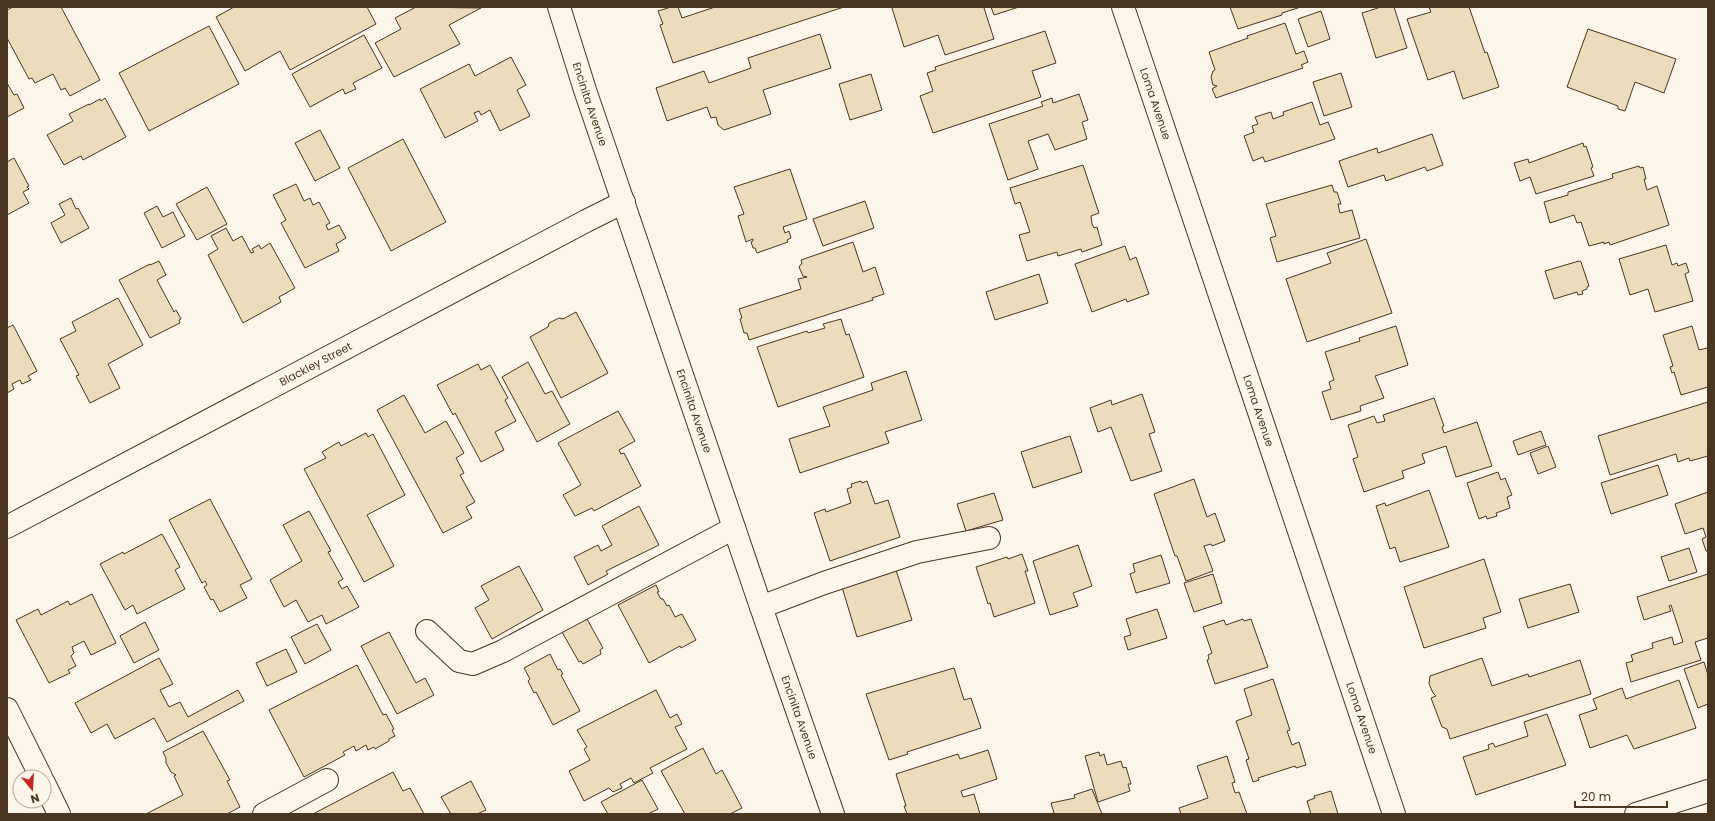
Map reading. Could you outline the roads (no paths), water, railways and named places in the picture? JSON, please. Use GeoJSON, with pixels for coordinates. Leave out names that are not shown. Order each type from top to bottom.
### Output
{"type":"FeatureCollection","features":[{"type":"Feature","properties":{"kind":"street","name":"Encinita Avenue"},"geometry":{"type":"LineString","coordinates":[[559,7],[585,90],[833,814]]}},
{"type":"Feature","properties":{"kind":"street","name":"Loma Avenue"},"geometry":{"type":"LineString","coordinates":[[1123,7],[1394,814]]}},
{"type":"Feature","properties":{"kind":"street","name":"Blackley Street"},"geometry":{"type":"LineString","coordinates":[[7,527],[624,202]]}},
{"type":"Feature","properties":{"kind":"street"},"geometry":{"type":"LineString","coordinates":[[427,632],[459,661],[473,664],[503,651],[734,528]]}},
{"type":"Feature","properties":{"kind":"street"},"geometry":{"type":"LineString","coordinates":[[761,607],[824,583],[917,552],[989,538]]}},
{"type":"Feature","properties":{"kind":"street"},"geometry":{"type":"LineString","coordinates":[[7,709],[37,769]]}},
{"type":"Feature","properties":{"kind":"street"},"geometry":{"type":"LineString","coordinates":[[264,814],[327,780]]}},
{"type":"Feature","properties":{"kind":"street"},"geometry":{"type":"LineString","coordinates":[[1636,814],[1708,791]]}},
{"type":"Feature","properties":{"kind":"street"},"geometry":{"type":"LineString","coordinates":[[52,800],[59,814]]}}]}
